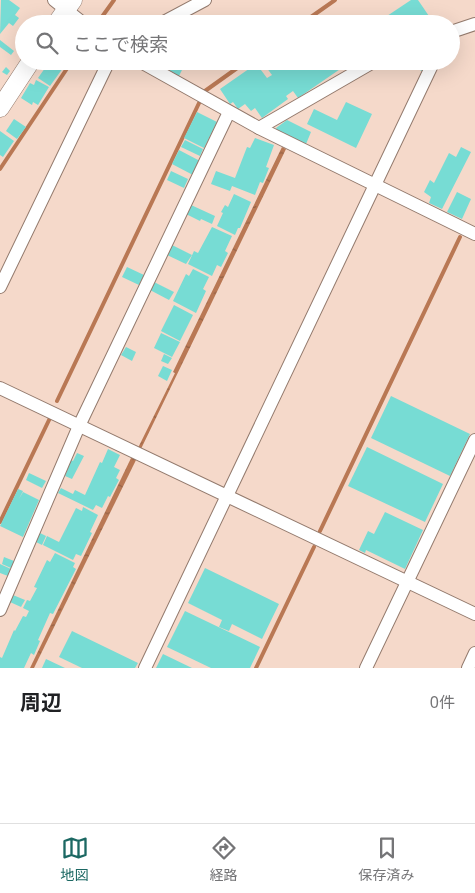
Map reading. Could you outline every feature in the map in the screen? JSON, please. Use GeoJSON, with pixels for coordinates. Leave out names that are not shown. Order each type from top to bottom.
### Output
{"type":"FeatureCollection","features":[{"type":"Feature","properties":{"kind":"main road"},"geometry":{"type":"LineString","coordinates":[[0,108],[25,70]]}},
{"type":"Feature","properties":{"kind":"street"},"geometry":{"type":"LineString","coordinates":[[177,15],[205,0]]}},
{"type":"Feature","properties":{"kind":"street"},"geometry":{"type":"LineString","coordinates":[[460,29],[475,24]]}},
{"type":"Feature","properties":{"kind":"street"},"geometry":{"type":"LineString","coordinates":[[0,287],[105,70]]}},
{"type":"Feature","properties":{"kind":"street"},"geometry":{"type":"LineString","coordinates":[[155,70],[259,128],[475,234]]}},
{"type":"Feature","properties":{"kind":"street"},"geometry":{"type":"LineString","coordinates":[[259,128],[359,70]]}},
{"type":"Feature","properties":{"kind":"street"},"geometry":{"type":"LineString","coordinates":[[145,668],[430,70]]}},
{"type":"Feature","properties":{"kind":"street"},"geometry":{"type":"LineString","coordinates":[[0,610],[79,426],[229,112]]}},
{"type":"Feature","properties":{"kind":"street"},"geometry":{"type":"LineString","coordinates":[[0,388],[475,614]]}},
{"type":"Feature","properties":{"kind":"street"},"geometry":{"type":"LineString","coordinates":[[366,668],[475,440]]}},
{"type":"Feature","properties":{"kind":"street"},"geometry":{"type":"LineString","coordinates":[[468,668],[475,653]]}},
{"type":"Feature","properties":{"kind":"water"},"geometry":{"type":"Polygon","coordinates":[[[282,147],[286,149],[140,451],[137,450],[175,373],[173,372],[282,147]]]}},
{"type":"Feature","properties":{"kind":"water"},"geometry":{"type":"Polygon","coordinates":[[[132,456],[137,458],[34,668],[30,668],[132,456]]]}},
{"type":"Feature","properties":{"kind":"building"},"geometry":{"type":"Polygon","coordinates":[[[1,0],[9,0],[20,8],[15,15],[13,26],[9,23],[0,34],[1,0]]]}},
{"type":"Feature","properties":{"kind":"building"},"geometry":{"type":"Polygon","coordinates":[[[411,0],[418,0],[428,15],[388,15],[411,0]]]}},
{"type":"Feature","properties":{"kind":"building"},"geometry":{"type":"Polygon","coordinates":[[[0,40],[14,51],[11,55],[0,47],[0,40]]]}},
{"type":"Feature","properties":{"kind":"building"},"geometry":{"type":"Polygon","coordinates":[[[6,67],[10,71],[7,75],[2,72],[6,67]]]}},
{"type":"Feature","properties":{"kind":"building"},"geometry":{"type":"Polygon","coordinates":[[[44,70],[62,70],[50,86],[38,78],[44,70]]]}},
{"type":"Feature","properties":{"kind":"building"},"geometry":{"type":"Polygon","coordinates":[[[169,70],[182,70],[179,76],[169,70]]]}},
{"type":"Feature","properties":{"kind":"building"},"geometry":{"type":"Polygon","coordinates":[[[247,70],[261,70],[267,78],[272,75],[268,70],[339,70],[298,98],[293,91],[286,96],[288,99],[262,118],[255,108],[251,111],[245,104],[238,109],[233,102],[230,104],[220,89],[247,70]]]}},
{"type":"Feature","properties":{"kind":"building"},"geometry":{"type":"Polygon","coordinates":[[[36,80],[49,87],[38,105],[33,102],[32,105],[21,98],[30,83],[34,85],[36,80]]]}},
{"type":"Feature","properties":{"kind":"building"},"geometry":{"type":"Polygon","coordinates":[[[346,102],[372,114],[356,148],[307,124],[314,109],[337,120],[346,102]]]}},
{"type":"Feature","properties":{"kind":"building"},"geometry":{"type":"Polygon","coordinates":[[[197,112],[217,122],[204,148],[184,138],[197,112]]]}},
{"type":"Feature","properties":{"kind":"building"},"geometry":{"type":"Polygon","coordinates":[[[14,119],[26,127],[17,139],[6,131],[14,119]]]}},
{"type":"Feature","properties":{"kind":"building"},"geometry":{"type":"Polygon","coordinates":[[[287,120],[311,132],[306,144],[277,130],[276,128],[287,120]]]}},
{"type":"Feature","properties":{"kind":"building"},"geometry":{"type":"Polygon","coordinates":[[[0,131],[14,141],[3,157],[0,155],[0,131]]]}},
{"type":"Feature","properties":{"kind":"building"},"geometry":{"type":"Polygon","coordinates":[[[255,138],[274,145],[266,167],[269,168],[263,183],[260,182],[255,195],[232,186],[230,191],[211,184],[216,171],[235,178],[247,147],[250,148],[255,138]]]}},
{"type":"Feature","properties":{"kind":"building"},"geometry":{"type":"Polygon","coordinates":[[[185,140],[203,149],[200,156],[181,147],[185,140]]]}},
{"type":"Feature","properties":{"kind":"building"},"geometry":{"type":"Polygon","coordinates":[[[461,147],[471,152],[442,209],[429,203],[431,197],[424,192],[430,180],[434,183],[449,153],[456,157],[461,147]]]}},
{"type":"Feature","properties":{"kind":"building"},"geometry":{"type":"Polygon","coordinates":[[[179,150],[200,161],[193,175],[172,164],[179,150]]]}},
{"type":"Feature","properties":{"kind":"building"},"geometry":{"type":"Polygon","coordinates":[[[171,171],[188,179],[184,188],[167,180],[171,171]]]}},
{"type":"Feature","properties":{"kind":"building"},"geometry":{"type":"Polygon","coordinates":[[[457,192],[471,199],[462,219],[447,212],[457,192]]]}},
{"type":"Feature","properties":{"kind":"building"},"geometry":{"type":"Polygon","coordinates":[[[234,194],[251,202],[235,235],[217,226],[223,213],[221,212],[225,205],[228,207],[234,194]]]}},
{"type":"Feature","properties":{"kind":"building"},"geometry":{"type":"Polygon","coordinates":[[[191,205],[215,216],[212,224],[201,219],[200,221],[186,214],[191,205]]]}},
{"type":"Feature","properties":{"kind":"building"},"geometry":{"type":"Polygon","coordinates":[[[212,227],[232,236],[225,251],[228,253],[221,267],[217,265],[212,276],[188,264],[194,251],[198,253],[212,227]]]}},
{"type":"Feature","properties":{"kind":"building"},"geometry":{"type":"Polygon","coordinates":[[[172,245],[192,255],[186,264],[167,255],[172,245]]]}},
{"type":"Feature","properties":{"kind":"building"},"geometry":{"type":"Polygon","coordinates":[[[127,267],[144,275],[139,285],[122,277],[127,267]]]}},
{"type":"Feature","properties":{"kind":"building"},"geometry":{"type":"Polygon","coordinates":[[[193,269],[209,277],[203,289],[206,291],[196,313],[173,301],[186,274],[189,276],[193,269]]]}},
{"type":"Feature","properties":{"kind":"building"},"geometry":{"type":"Polygon","coordinates":[[[154,282],[174,292],[169,300],[150,290],[154,282]]]}},
{"type":"Feature","properties":{"kind":"building"},"geometry":{"type":"Polygon","coordinates":[[[174,305],[193,315],[180,341],[161,331],[174,305]]]}},
{"type":"Feature","properties":{"kind":"building"},"geometry":{"type":"Polygon","coordinates":[[[161,333],[180,342],[172,357],[154,348],[161,333]]]}},
{"type":"Feature","properties":{"kind":"building"},"geometry":{"type":"Polygon","coordinates":[[[126,347],[136,352],[132,361],[121,355],[126,347]]]}},
{"type":"Feature","properties":{"kind":"building"},"geometry":{"type":"Polygon","coordinates":[[[164,354],[172,358],[168,364],[161,361],[164,354]]]}},
{"type":"Feature","properties":{"kind":"building"},"geometry":{"type":"Polygon","coordinates":[[[163,366],[172,370],[167,381],[158,376],[163,366]]]}},
{"type":"Feature","properties":{"kind":"building"},"geometry":{"type":"Polygon","coordinates":[[[391,396],[470,434],[450,476],[371,438],[391,396]]]}},
{"type":"Feature","properties":{"kind":"building"},"geometry":{"type":"Polygon","coordinates":[[[367,447],[443,484],[425,522],[348,486],[367,447]]]}},
{"type":"Feature","properties":{"kind":"building"},"geometry":{"type":"Polygon","coordinates":[[[108,449],[120,455],[114,467],[120,470],[116,478],[119,480],[102,508],[96,505],[93,510],[58,493],[61,488],[73,494],[75,490],[85,495],[108,449]]]}},
{"type":"Feature","properties":{"kind":"building"},"geometry":{"type":"Polygon","coordinates":[[[77,453],[84,456],[72,479],[65,476],[71,460],[73,461],[77,453]]]}},
{"type":"Feature","properties":{"kind":"building"},"geometry":{"type":"Polygon","coordinates":[[[29,473],[46,481],[42,488],[26,480],[29,473]]]}},
{"type":"Feature","properties":{"kind":"building"},"geometry":{"type":"Polygon","coordinates":[[[18,489],[23,491],[19,499],[23,492],[39,500],[23,537],[0,526],[18,489]]]}},
{"type":"Feature","properties":{"kind":"building"},"geometry":{"type":"Polygon","coordinates":[[[83,507],[98,515],[81,556],[76,554],[73,560],[43,545],[47,536],[59,542],[76,508],[82,511],[83,507]]]}},
{"type":"Feature","properties":{"kind":"building"},"geometry":{"type":"Polygon","coordinates":[[[385,512],[423,530],[405,569],[366,550],[365,553],[359,550],[368,531],[374,534],[385,512]]]}},
{"type":"Feature","properties":{"kind":"building"},"geometry":{"type":"Polygon","coordinates":[[[38,532],[46,536],[42,545],[34,541],[38,532]]]}},
{"type":"Feature","properties":{"kind":"building"},"geometry":{"type":"Polygon","coordinates":[[[55,553],[75,563],[73,567],[76,569],[53,614],[50,613],[38,640],[40,641],[34,655],[31,653],[24,668],[0,668],[0,657],[2,658],[14,630],[23,616],[26,617],[29,611],[23,608],[27,600],[30,601],[37,588],[34,587],[47,560],[50,562],[55,553]]]}},
{"type":"Feature","properties":{"kind":"building"},"geometry":{"type":"Polygon","coordinates":[[[4,557],[14,561],[11,568],[2,564],[4,557]]]}},
{"type":"Feature","properties":{"kind":"building"},"geometry":{"type":"Polygon","coordinates":[[[0,564],[11,569],[8,576],[0,573],[0,564]]]}},
{"type":"Feature","properties":{"kind":"building"},"geometry":{"type":"Polygon","coordinates":[[[205,568],[279,604],[262,639],[232,624],[229,631],[219,627],[222,620],[188,603],[205,568]]]}},
{"type":"Feature","properties":{"kind":"building"},"geometry":{"type":"Polygon","coordinates":[[[13,595],[25,600],[21,607],[10,602],[13,595]]]}},
{"type":"Feature","properties":{"kind":"building"},"geometry":{"type":"Polygon","coordinates":[[[185,611],[260,647],[250,668],[211,668],[167,647],[185,611]]]}},
{"type":"Feature","properties":{"kind":"building"},"geometry":{"type":"Polygon","coordinates":[[[72,631],[138,663],[135,668],[82,668],[59,657],[72,631]]]}},
{"type":"Feature","properties":{"kind":"building"},"geometry":{"type":"Polygon","coordinates":[[[163,654],[192,668],[156,668],[163,654]]]}},
{"type":"Feature","properties":{"kind":"building"},"geometry":{"type":"Polygon","coordinates":[[[46,659],[65,668],[42,668],[46,659]]]}},
{"type":"Feature","properties":{"kind":"waterway"},"geometry":{"type":"LineString","coordinates":[[103,15],[114,0]]}},
{"type":"Feature","properties":{"kind":"waterway"},"geometry":{"type":"LineString","coordinates":[[314,15],[335,0]]}},
{"type":"Feature","properties":{"kind":"waterway"},"geometry":{"type":"LineString","coordinates":[[0,169],[66,70]]}},
{"type":"Feature","properties":{"kind":"waterway"},"geometry":{"type":"LineString","coordinates":[[205,91],[234,70]]}},
{"type":"Feature","properties":{"kind":"waterway"},"geometry":{"type":"LineString","coordinates":[[57,401],[200,101]]}},
{"type":"Feature","properties":{"kind":"waterway"},"geometry":{"type":"LineString","coordinates":[[320,531],[460,237]]}},
{"type":"Feature","properties":{"kind":"waterway"},"geometry":{"type":"LineString","coordinates":[[0,522],[50,418]]}},
{"type":"Feature","properties":{"kind":"waterway"},"geometry":{"type":"LineString","coordinates":[[256,668],[314,547]]}}]}
